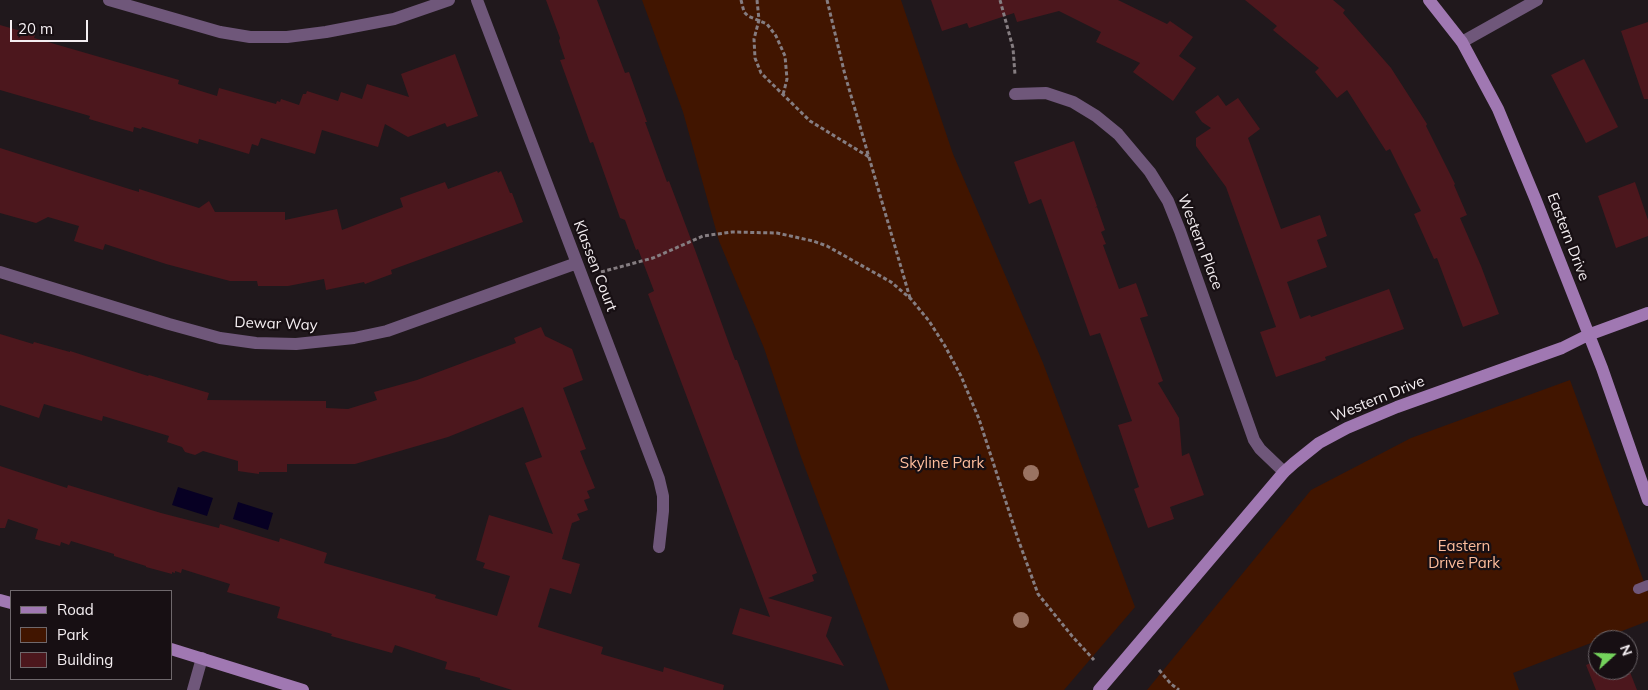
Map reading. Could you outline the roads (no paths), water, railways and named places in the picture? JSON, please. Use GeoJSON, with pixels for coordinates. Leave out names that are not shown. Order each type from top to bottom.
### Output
{"type":"FeatureCollection","features":[{"type":"Feature","properties":{"kind":"street"},"geometry":{"type":"LineString","coordinates":[[109,0],[220,32],[250,37],[287,37],[326,32],[394,19],[449,0]]}},
{"type":"Feature","properties":{"kind":"street","name":"Klassen Court"},"geometry":{"type":"LineString","coordinates":[[477,0],[659,479],[664,511],[659,547]]}},
{"type":"Feature","properties":{"kind":"street","name":"Eastern Drive"},"geometry":{"type":"LineString","coordinates":[[1429,0],[1462,42],[1498,110],[1535,198],[1606,381],[1648,500]]}},
{"type":"Feature","properties":{"kind":"street"},"geometry":{"type":"LineString","coordinates":[[1462,42],[1537,0]]}},
{"type":"Feature","properties":{"kind":"street","name":"Western Place"},"geometry":{"type":"LineString","coordinates":[[1015,94],[1046,93],[1073,102],[1101,120],[1118,134],[1150,172],[1168,201],[1183,238],[1254,440],[1260,450],[1284,472]]}},
{"type":"Feature","properties":{"kind":"street","name":"Dewar Way"},"geometry":{"type":"LineString","coordinates":[[0,272],[220,338],[256,343],[296,344],[354,338],[388,331],[577,263]]}},
{"type":"Feature","properties":{"kind":"street","name":"Western Drive"},"geometry":{"type":"LineString","coordinates":[[1099,690],[1284,472],[1319,443],[1347,428],[1397,407],[1562,348],[1588,335],[1648,313]]}},
{"type":"Feature","properties":{"kind":"street"},"geometry":{"type":"LineString","coordinates":[[172,650],[303,690]]}},
{"type":"Feature","properties":{"kind":"street"},"geometry":{"type":"LineString","coordinates":[[193,690],[202,658]]}},
{"type":"Feature","properties":{"kind":"lane"},"geometry":{"type":"LineString","coordinates":[[1638,589],[1648,585]]}},
{"type":"Feature","properties":{"kind":"park label","name":"Skyline Park"},"geometry":{"type":"Point","coordinates":[942,463]}},
{"type":"Feature","properties":{"kind":"park label","name":"Eastern Drive Park"},"geometry":{"type":"Point","coordinates":[1464,554]}}]}
